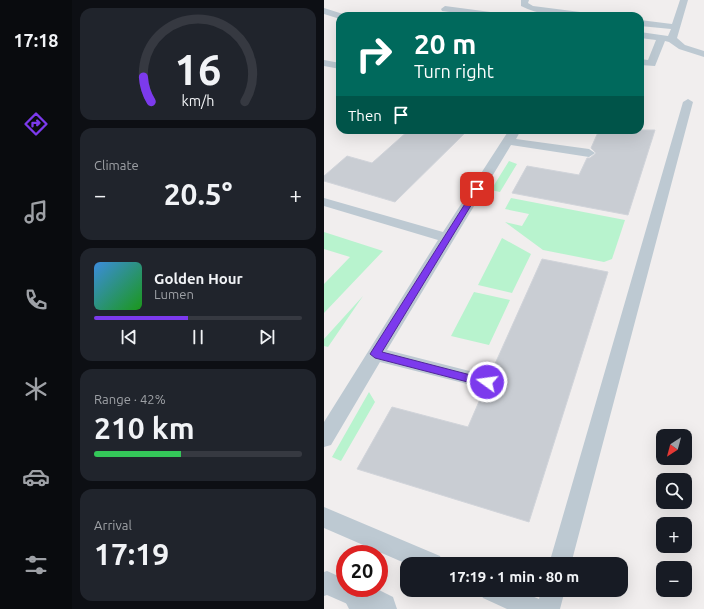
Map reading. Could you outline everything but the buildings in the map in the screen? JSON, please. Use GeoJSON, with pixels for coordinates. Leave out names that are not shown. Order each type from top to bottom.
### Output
{"type":"FeatureCollection","features":[{"type":"Feature","properties":{"kind":"lane"},"geometry":{"type":"LineString","coordinates":[[525,0],[524,4],[532,8],[560,12]]}},
{"type":"Feature","properties":{"kind":"lane"},"geometry":{"type":"LineString","coordinates":[[672,39],[684,0]]}},
{"type":"Feature","properties":{"kind":"lane"},"geometry":{"type":"LineString","coordinates":[[445,9],[468,12]]}},
{"type":"Feature","properties":{"kind":"lane"},"geometry":{"type":"LineString","coordinates":[[324,11],[336,15]]}},
{"type":"Feature","properties":{"kind":"lane"},"geometry":{"type":"LineString","coordinates":[[644,23],[676,27]]}},
{"type":"Feature","properties":{"kind":"lane"},"geometry":{"type":"LineString","coordinates":[[644,36],[672,39],[682,47],[704,54]]}},
{"type":"Feature","properties":{"kind":"lane"},"geometry":{"type":"LineString","coordinates":[[644,63],[652,64],[660,38]]}},
{"type":"Feature","properties":{"kind":"lane"},"geometry":{"type":"LineString","coordinates":[[324,63],[336,65]]}},
{"type":"Feature","properties":{"kind":"lane"},"geometry":{"type":"LineString","coordinates":[[562,557],[688,102]]}},
{"type":"Feature","properties":{"kind":"lane"},"geometry":{"type":"LineString","coordinates":[[324,439],[375,354],[512,135],[588,153]]}},
{"type":"Feature","properties":{"kind":"lane"},"geometry":{"type":"LineString","coordinates":[[324,202],[447,238]]}},
{"type":"Feature","properties":{"kind":"lane"},"geometry":{"type":"LineString","coordinates":[[375,354],[487,382]]}},
{"type":"Feature","properties":{"kind":"lane"},"geometry":{"type":"LineString","coordinates":[[324,517],[416,557]]}},
{"type":"Feature","properties":{"kind":"lane"},"geometry":{"type":"LineString","coordinates":[[324,584],[327,582],[370,603]]}},
{"type":"Feature","properties":{"kind":"lane"},"geometry":{"type":"LineString","coordinates":[[507,597],[534,609]]}},
{"type":"Feature","properties":{"kind":"lane"},"geometry":{"type":"LineString","coordinates":[[548,609],[551,597]]}},
{"type":"Feature","properties":{"kind":"green space"},"geometry":{"type":"Polygon","coordinates":[[[509,161],[517,164],[500,192],[491,190],[509,161]]]}},
{"type":"Feature","properties":{"kind":"green space"},"geometry":{"type":"Polygon","coordinates":[[[511,198],[625,220],[612,259],[604,262],[543,250],[505,222],[522,226],[529,214],[505,209],[511,198]]]}},
{"type":"Feature","properties":{"kind":"green space"},"geometry":{"type":"Polygon","coordinates":[[[324,232],[383,251],[324,313],[324,284],[350,257],[324,249],[324,232]]]}},
{"type":"Feature","properties":{"kind":"green space"},"geometry":{"type":"Polygon","coordinates":[[[502,238],[531,254],[512,293],[478,285],[502,238]]]}},
{"type":"Feature","properties":{"kind":"green space"},"geometry":{"type":"Polygon","coordinates":[[[474,292],[510,300],[489,345],[451,336],[474,292]]]}},
{"type":"Feature","properties":{"kind":"green space"},"geometry":{"type":"Polygon","coordinates":[[[363,296],[328,347],[324,346],[324,339],[363,296]]]}},
{"type":"Feature","properties":{"kind":"green space"},"geometry":{"type":"Polygon","coordinates":[[[369,392],[375,402],[341,461],[332,457],[369,392]]]}},
{"type":"Feature","properties":{"kind":"route"},"geometry":{"type":"LineString","coordinates":[[477,189],[375,354],[487,382]]}}]}
